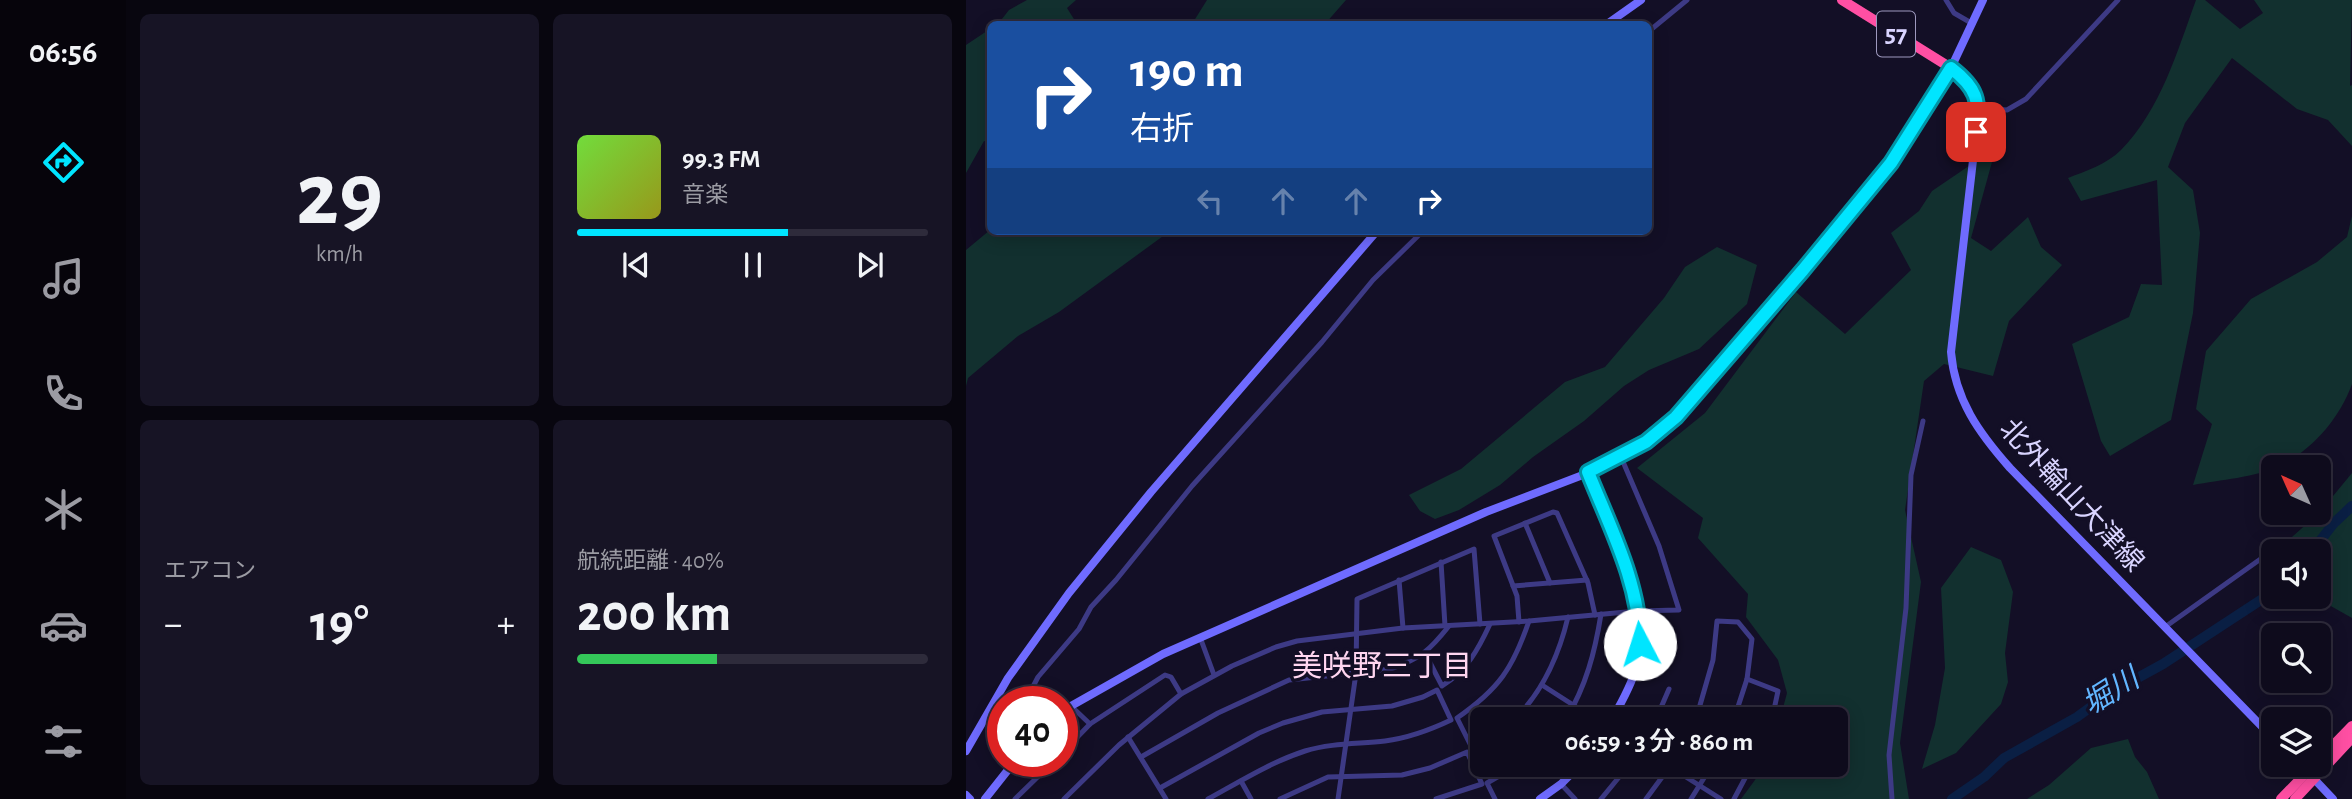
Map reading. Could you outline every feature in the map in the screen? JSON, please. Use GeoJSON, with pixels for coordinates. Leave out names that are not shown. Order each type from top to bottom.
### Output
{"type":"FeatureCollection","features":[{"type":"Feature","properties":{"kind":"highway","name":"57"},"geometry":{"type":"LineString","coordinates":[[1842,0],[1951,68]]}},
{"type":"Feature","properties":{"kind":"highway"},"geometry":{"type":"LineString","coordinates":[[2331,748],[2352,726]]}},
{"type":"Feature","properties":{"kind":"highway"},"geometry":{"type":"LineString","coordinates":[[2331,754],[2352,738]]}},
{"type":"Feature","properties":{"kind":"highway"},"geometry":{"type":"LineString","coordinates":[[2281,799],[2302,777]]}},
{"type":"Feature","properties":{"kind":"highway"},"geometry":{"type":"LineString","coordinates":[[2295,799],[2306,777]]}},
{"type":"Feature","properties":{"kind":"street"},"geometry":{"type":"LineString","coordinates":[[1611,21],[1641,0]]}},
{"type":"Feature","properties":{"kind":"street"},"geometry":{"type":"LineString","coordinates":[[1652,29],[1687,0]]}},
{"type":"Feature","properties":{"kind":"street"},"geometry":{"type":"LineString","coordinates":[[1946,0],[1954,13],[1973,24]]}},
{"type":"Feature","properties":{"kind":"street"},"geometry":{"type":"LineString","coordinates":[[1078,702],[1126,674],[1200,637],[1486,512],[1588,472],[1646,442],[1676,417],[1891,163],[1951,68],[1983,0]]}},
{"type":"Feature","properties":{"kind":"street"},"geometry":{"type":"LineString","coordinates":[[1951,68],[1964,78],[1973,90],[1979,108],[2007,110],[2026,99],[2118,0]]}},
{"type":"Feature","properties":{"kind":"street","name":"北外輪山大津線"},"geometry":{"type":"LineString","coordinates":[[1979,108],[1951,352],[1957,388],[1978,430],[2010,468],[2261,726]]}},
{"type":"Feature","properties":{"kind":"street"},"geometry":{"type":"LineString","coordinates":[[966,751],[1008,678],[1069,593],[1151,492],[1374,235]]}},
{"type":"Feature","properties":{"kind":"street"},"geometry":{"type":"LineString","coordinates":[[1033,686],[1079,629],[1091,607],[1192,486],[1322,342],[1373,280],[1417,235]]}},
{"type":"Feature","properties":{"kind":"street"},"geometry":{"type":"LineString","coordinates":[[1892,799],[1889,755],[1906,608],[1911,475],[1923,421]]}},
{"type":"Feature","properties":{"kind":"street"},"geometry":{"type":"LineString","coordinates":[[1064,799],[1128,737],[1181,694],[1213,675],[1276,647],[1297,641],[1403,628],[1679,610],[1658,547],[1621,457]]}},
{"type":"Feature","properties":{"kind":"street"},"geometry":{"type":"LineString","coordinates":[[1588,472],[1629,575],[1637,611],[1640,644],[1637,665],[1630,687],[1619,707]]}},
{"type":"Feature","properties":{"kind":"street"},"geometry":{"type":"LineString","coordinates":[[1519,622],[1517,596],[1494,536],[1553,512],[1557,513],[1587,580],[1598,615],[1595,653],[1586,682],[1574,706],[1542,685]]}},
{"type":"Feature","properties":{"kind":"street"},"geometry":{"type":"LineString","coordinates":[[1525,523],[1550,583]]}},
{"type":"Feature","properties":{"kind":"street"},"geometry":{"type":"LineString","coordinates":[[1338,799],[1356,673],[1357,599],[1471,549],[1476,551],[1480,624]]}},
{"type":"Feature","properties":{"kind":"street"},"geometry":{"type":"LineString","coordinates":[[2165,627],[2261,559]]}},
{"type":"Feature","properties":{"kind":"street"},"geometry":{"type":"LineString","coordinates":[[1141,757],[1218,713],[1289,680],[1391,669],[1425,653],[1447,626],[1441,562]]}},
{"type":"Feature","properties":{"kind":"street"},"geometry":{"type":"LineString","coordinates":[[1399,580],[1403,628]]}},
{"type":"Feature","properties":{"kind":"street"},"geometry":{"type":"LineString","coordinates":[[1513,586],[1587,580]]}},
{"type":"Feature","properties":{"kind":"street"},"geometry":{"type":"LineString","coordinates":[[1525,707],[1542,685],[1562,642],[1568,617]]}},
{"type":"Feature","properties":{"kind":"street"},"geometry":{"type":"LineString","coordinates":[[1208,799],[1305,751],[1347,743],[1404,738],[1454,719],[1493,690],[1518,654],[1529,621]]}},
{"type":"Feature","properties":{"kind":"street"},"geometry":{"type":"LineString","coordinates":[[1700,707],[1710,673],[1717,621],[1738,622],[1752,639],[1747,679],[1738,707]]}},
{"type":"Feature","properties":{"kind":"street"},"geometry":{"type":"LineString","coordinates":[[1160,788],[1259,733],[1283,723],[1310,714],[1407,702],[1440,688],[1472,660],[1490,624]]}},
{"type":"Feature","properties":{"kind":"street"},"geometry":{"type":"LineString","coordinates":[[1200,637],[1213,675]]}},
{"type":"Feature","properties":{"kind":"street"},"geometry":{"type":"LineString","coordinates":[[1280,799],[1319,780],[1340,776],[1402,775],[1430,768],[1470,751],[1425,653]]}},
{"type":"Feature","properties":{"kind":"street"},"geometry":{"type":"LineString","coordinates":[[1078,736],[1090,724],[1165,675],[1171,677],[1181,694]]}},
{"type":"Feature","properties":{"kind":"street"},"geometry":{"type":"LineString","coordinates":[[1747,679],[1778,691],[1775,707]]}},
{"type":"Feature","properties":{"kind":"street"},"geometry":{"type":"LineString","coordinates":[[1661,707],[1669,689]]}},
{"type":"Feature","properties":{"kind":"street"},"geometry":{"type":"LineString","coordinates":[[1078,713],[1090,724]]}},
{"type":"Feature","properties":{"kind":"street"},"geometry":{"type":"LineString","coordinates":[[1128,737],[1166,799]]}},
{"type":"Feature","properties":{"kind":"street"},"geometry":{"type":"LineString","coordinates":[[985,799],[1002,777]]}},
{"type":"Feature","properties":{"kind":"street"},"geometry":{"type":"LineString","coordinates":[[1015,799],[1038,777]]}},
{"type":"Feature","properties":{"kind":"street"},"geometry":{"type":"LineString","coordinates":[[1482,777],[1495,799]]}},
{"type":"Feature","properties":{"kind":"street"},"geometry":{"type":"LineString","coordinates":[[1436,799],[1496,777]]}},
{"type":"Feature","properties":{"kind":"street"},"geometry":{"type":"LineString","coordinates":[[1540,799],[1568,777]]}},
{"type":"Feature","properties":{"kind":"street"},"geometry":{"type":"LineString","coordinates":[[1601,799],[1619,777]]}},
{"type":"Feature","properties":{"kind":"street"},"geometry":{"type":"LineString","coordinates":[[1646,799],[1661,777]]}},
{"type":"Feature","properties":{"kind":"street"},"geometry":{"type":"LineString","coordinates":[[1688,777],[1721,799]]}},
{"type":"Feature","properties":{"kind":"street"},"geometry":{"type":"LineString","coordinates":[[1691,799],[1705,777]]}},
{"type":"Feature","properties":{"kind":"street"},"geometry":{"type":"LineString","coordinates":[[1734,799],[1746,777]]}},
{"type":"Feature","properties":{"kind":"street"},"geometry":{"type":"LineString","coordinates":[[2315,777],[2333,799]]}},
{"type":"Feature","properties":{"kind":"street"},"geometry":{"type":"LineString","coordinates":[[1241,781],[1251,799]]}},
{"type":"Feature","properties":{"kind":"street"},"geometry":{"type":"LineString","coordinates":[[1561,784],[1575,799]]}},
{"type":"Feature","properties":{"kind":"street"},"geometry":{"type":"LineString","coordinates":[[966,795],[970,799]]}},
{"type":"Feature","properties":{"kind":"green space"},"geometry":{"type":"Polygon","coordinates":[[[1027,0],[1076,0],[1067,8],[1075,21],[1000,21],[1009,10],[1027,0]]]}},
{"type":"Feature","properties":{"kind":"green space"},"geometry":{"type":"Polygon","coordinates":[[[1207,0],[1346,0],[1328,21],[1194,21],[1207,0]]]}},
{"type":"Feature","properties":{"kind":"green space"},"geometry":{"type":"Polygon","coordinates":[[[2196,0],[2205,0],[2240,29],[2263,13],[2254,0],[2352,0],[2352,146],[2328,120],[2297,109],[2232,58],[2185,123],[2168,167],[2193,190],[2200,233],[2193,313],[2171,420],[2110,456],[2101,441],[2072,344],[2129,317],[2141,284],[2162,285],[2157,180],[2081,201],[2068,178],[2109,159],[2135,134],[2147,117],[2166,79],[2196,0]]]}},
{"type":"Feature","properties":{"kind":"green space"},"geometry":{"type":"Polygon","coordinates":[[[987,31],[987,142],[984,141],[966,173],[966,45],[987,31]]]}},
{"type":"Feature","properties":{"kind":"green space"},"geometry":{"type":"Polygon","coordinates":[[[1985,155],[1992,162],[1971,238],[1991,251],[2028,217],[2041,247],[2062,265],[2009,321],[1993,376],[1944,364],[1924,381],[1905,510],[1921,582],[1900,743],[1909,799],[1741,799],[1757,777],[1848,777],[1848,707],[1783,707],[1787,693],[1778,660],[1746,617],[1748,594],[1698,538],[1703,518],[1637,468],[1705,413],[1796,292],[1845,334],[1911,270],[1891,233],[1919,211],[1932,191],[1985,155]]]}},
{"type":"Feature","properties":{"kind":"green space"},"geometry":{"type":"Polygon","coordinates":[[[2352,216],[2352,384],[2340,409],[2323,433],[2297,455],[2261,455],[2261,472],[2193,485],[2212,424],[2196,409],[2206,351],[2251,299],[2317,262],[2347,237],[2352,216]]]}},
{"type":"Feature","properties":{"kind":"green space"},"geometry":{"type":"Polygon","coordinates":[[[987,232],[987,235],[1165,235],[1059,312],[1018,336],[968,378],[966,386],[966,250],[987,232]]]}},
{"type":"Feature","properties":{"kind":"green space"},"geometry":{"type":"Polygon","coordinates":[[[1717,247],[1757,265],[1747,304],[1699,349],[1649,370],[1624,386],[1584,421],[1533,457],[1500,485],[1459,510],[1435,519],[1420,511],[1409,495],[1461,469],[1565,382],[1605,367],[1664,298],[1685,267],[1717,247]]]}},
{"type":"Feature","properties":{"kind":"green space"},"geometry":{"type":"Polygon","coordinates":[[[2352,473],[2352,618],[2331,606],[2331,539],[2290,539],[2305,525],[2331,525],[2331,498],[2352,473]]]}},
{"type":"Feature","properties":{"kind":"green space"},"geometry":{"type":"Polygon","coordinates":[[[1971,547],[2001,560],[2013,592],[2005,653],[2008,682],[2001,704],[1956,753],[1922,769],[1935,725],[1945,668],[1941,588],[1971,547]]]}},
{"type":"Feature","properties":{"kind":"green space"},"geometry":{"type":"Polygon","coordinates":[[[2128,739],[2159,799],[2027,799],[2049,785],[2091,748],[2128,739]]]}},
{"type":"Feature","properties":{"kind":"waterway","name":"堀川"},"geometry":{"type":"LineString","coordinates":[[2321,539],[2352,506]]}},
{"type":"Feature","properties":{"kind":"waterway","name":"堀川"},"geometry":{"type":"LineString","coordinates":[[1952,799],[1984,777],[2004,758],[2077,717],[2110,693],[2163,664],[2261,600]]}},
{"type":"Feature","properties":{"kind":"district","name":"美咲野三丁目"},"geometry":{"type":"Point","coordinates":[1382,667]}},
{"type":"Feature","properties":{"kind":"route"},"geometry":{"type":"LineString","coordinates":[[1640,644],[1640,622],[1629,575],[1588,472],[1646,442],[1676,417],[1891,163],[1951,68],[1964,78],[1973,90],[1979,108],[1976,132]]}}]}
